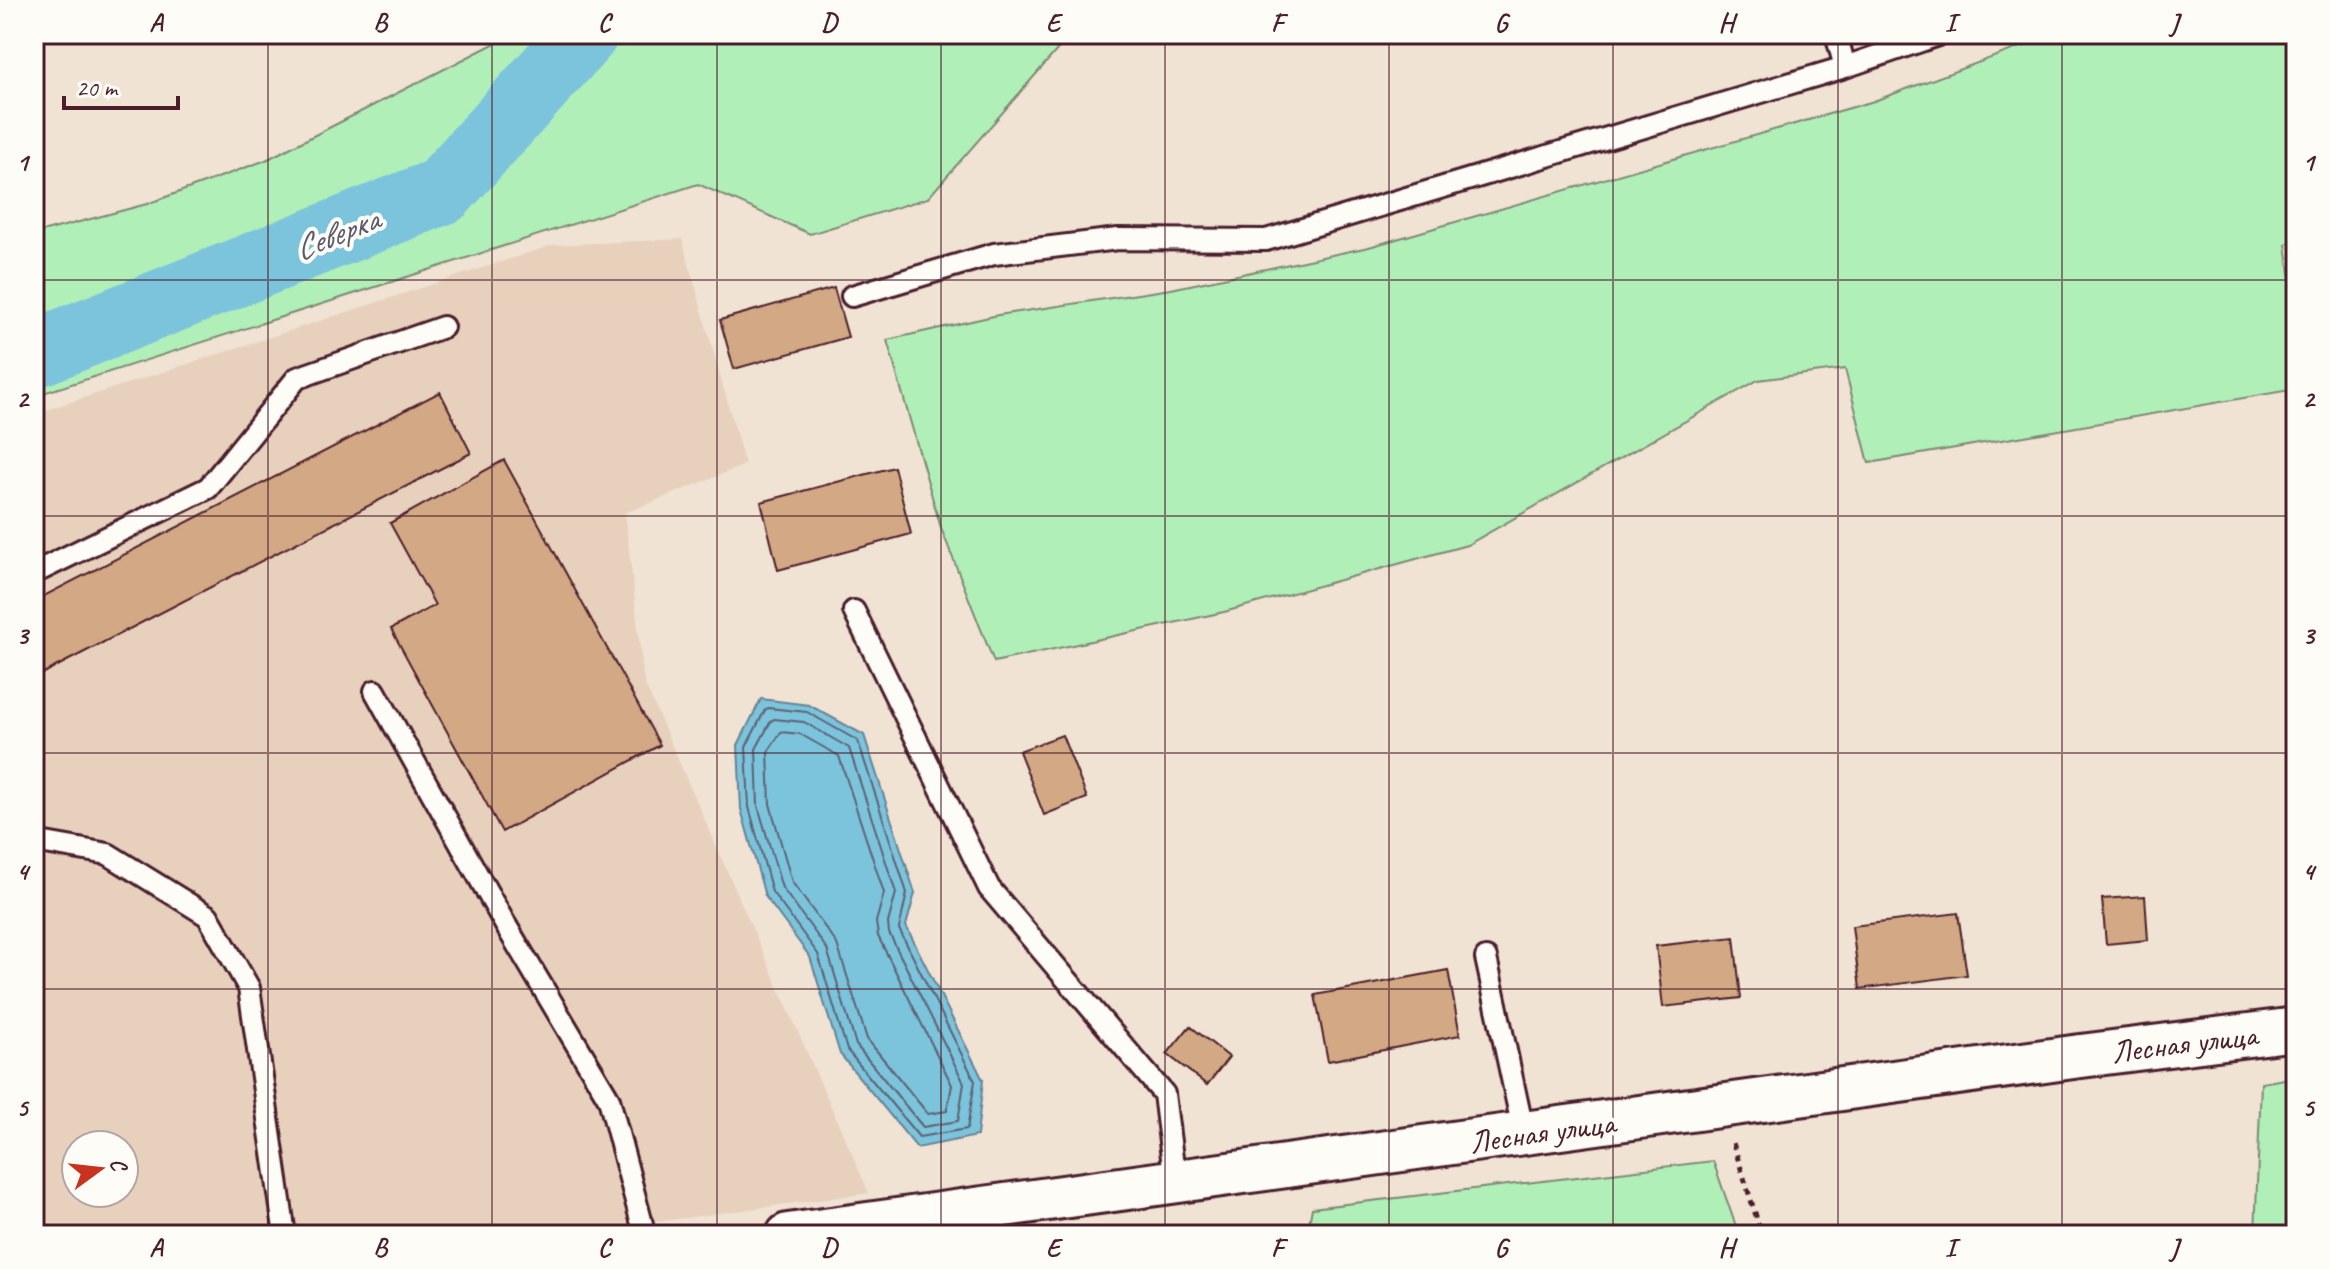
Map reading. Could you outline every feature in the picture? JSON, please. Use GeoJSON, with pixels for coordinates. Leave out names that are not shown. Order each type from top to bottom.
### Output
{"type":"FeatureCollection","features":[{"type":"Feature","properties":{"kind":"street","name":"Лесная улица"},"geometry":{"type":"LineString","coordinates":[[809,1234],[2073,1057],[2296,1029]]}},
{"type":"Feature","properties":{"kind":"lane"},"geometry":{"type":"LineString","coordinates":[[1836,34],[1845,67]]}},
{"type":"Feature","properties":{"kind":"lane"},"geometry":{"type":"LineString","coordinates":[[852,296],[994,254],[1118,239],[1266,240],[1845,67],[1941,34]]}},
{"type":"Feature","properties":{"kind":"lane"},"geometry":{"type":"LineString","coordinates":[[34,573],[208,488],[297,378],[443,327]]}},
{"type":"Feature","properties":{"kind":"lane"},"geometry":{"type":"LineString","coordinates":[[854,611],[989,888],[1164,1094],[1175,1182]]}},
{"type":"Feature","properties":{"kind":"lane"},"geometry":{"type":"LineString","coordinates":[[375,691],[505,924],[609,1099],[642,1224],[641,1235]]}},
{"type":"Feature","properties":{"kind":"lane"},"geometry":{"type":"LineString","coordinates":[[34,841],[108,854],[208,916],[249,988],[285,1235]]}},
{"type":"Feature","properties":{"kind":"lane"},"geometry":{"type":"LineString","coordinates":[[1486,958],[1524,1134]]}},
{"type":"Feature","properties":{"kind":"path"},"geometry":{"type":"LineString","coordinates":[[1722,1108],[1762,1235]]}},
{"type":"Feature","properties":{"kind":"shaded area"},"geometry":{"type":"Polygon","coordinates":[[[682,239],[745,465],[625,513],[644,682],[869,1193],[560,1235],[34,1235],[34,414],[553,245],[682,239]]]}},
{"type":"Feature","properties":{"kind":"green space"},"geometry":{"type":"Polygon","coordinates":[[[513,34],[1071,34],[928,198],[810,234],[698,184],[34,396],[34,234],[147,204],[266,160],[513,34]]]}},
{"type":"Feature","properties":{"kind":"green space"},"geometry":{"type":"Polygon","coordinates":[[[2056,34],[2296,34],[2296,241],[2286,244],[2296,315],[2296,389],[1869,463],[1845,369],[1758,380],[1467,545],[1224,612],[994,662],[941,528],[887,340],[998,315],[1171,289],[1369,247],[1874,101],[2056,34]]]}},
{"type":"Feature","properties":{"kind":"green space"},"geometry":{"type":"Polygon","coordinates":[[[2296,1077],[2296,1235],[2255,1235],[2261,1083],[2296,1077]]]}},
{"type":"Feature","properties":{"kind":"green space"},"geometry":{"type":"Polygon","coordinates":[[[1713,1161],[1739,1235],[1307,1235],[1312,1208],[1713,1161]]]}},
{"type":"Feature","properties":{"kind":"water"},"geometry":{"type":"Polygon","coordinates":[[[761,699],[809,705],[864,735],[915,893],[906,926],[983,1080],[977,1136],[917,1148],[840,1054],[810,957],[765,896],[741,809],[738,745],[761,699]]]}},
{"type":"Feature","properties":{"kind":"building"},"geometry":{"type":"Polygon","coordinates":[[[834,288],[848,337],[734,369],[720,320],[834,288]]]}},
{"type":"Feature","properties":{"kind":"building"},"geometry":{"type":"Polygon","coordinates":[[[440,392],[471,453],[34,678],[34,601],[440,392]]]}},
{"type":"Feature","properties":{"kind":"building"},"geometry":{"type":"Polygon","coordinates":[[[504,460],[660,745],[502,832],[391,629],[435,605],[390,523],[504,460]]]}},
{"type":"Feature","properties":{"kind":"building"},"geometry":{"type":"Polygon","coordinates":[[[894,467],[911,534],[778,570],[761,502],[894,467]]]}},
{"type":"Feature","properties":{"kind":"building"},"geometry":{"type":"Polygon","coordinates":[[[1062,735],[1087,798],[1044,815],[1019,751],[1062,735]]]}},
{"type":"Feature","properties":{"kind":"building"},"geometry":{"type":"Polygon","coordinates":[[[2145,896],[2148,940],[2106,944],[2102,899],[2145,896]]]}},
{"type":"Feature","properties":{"kind":"building"},"geometry":{"type":"Polygon","coordinates":[[[1958,913],[1967,975],[1860,989],[1852,926],[1958,913]]]}},
{"type":"Feature","properties":{"kind":"building"},"geometry":{"type":"Polygon","coordinates":[[[1734,937],[1741,998],[1663,1007],[1656,946],[1734,937]]]}},
{"type":"Feature","properties":{"kind":"building"},"geometry":{"type":"Polygon","coordinates":[[[1448,970],[1460,1035],[1328,1061],[1315,995],[1448,970]]]}},
{"type":"Feature","properties":{"kind":"building"},"geometry":{"type":"Polygon","coordinates":[[[1190,1026],[1229,1057],[1207,1085],[1167,1054],[1190,1026]]]}},
{"type":"Feature","properties":{"kind":"building"},"geometry":{"type":"Polygon","coordinates":[[[1195,1228],[1196,1235],[1159,1235],[1195,1228]]]}},
{"type":"Feature","properties":{"kind":"waterway","name":"Северка"},"geometry":{"type":"LineString","coordinates":[[34,354],[442,191],[584,34]]}}]}
